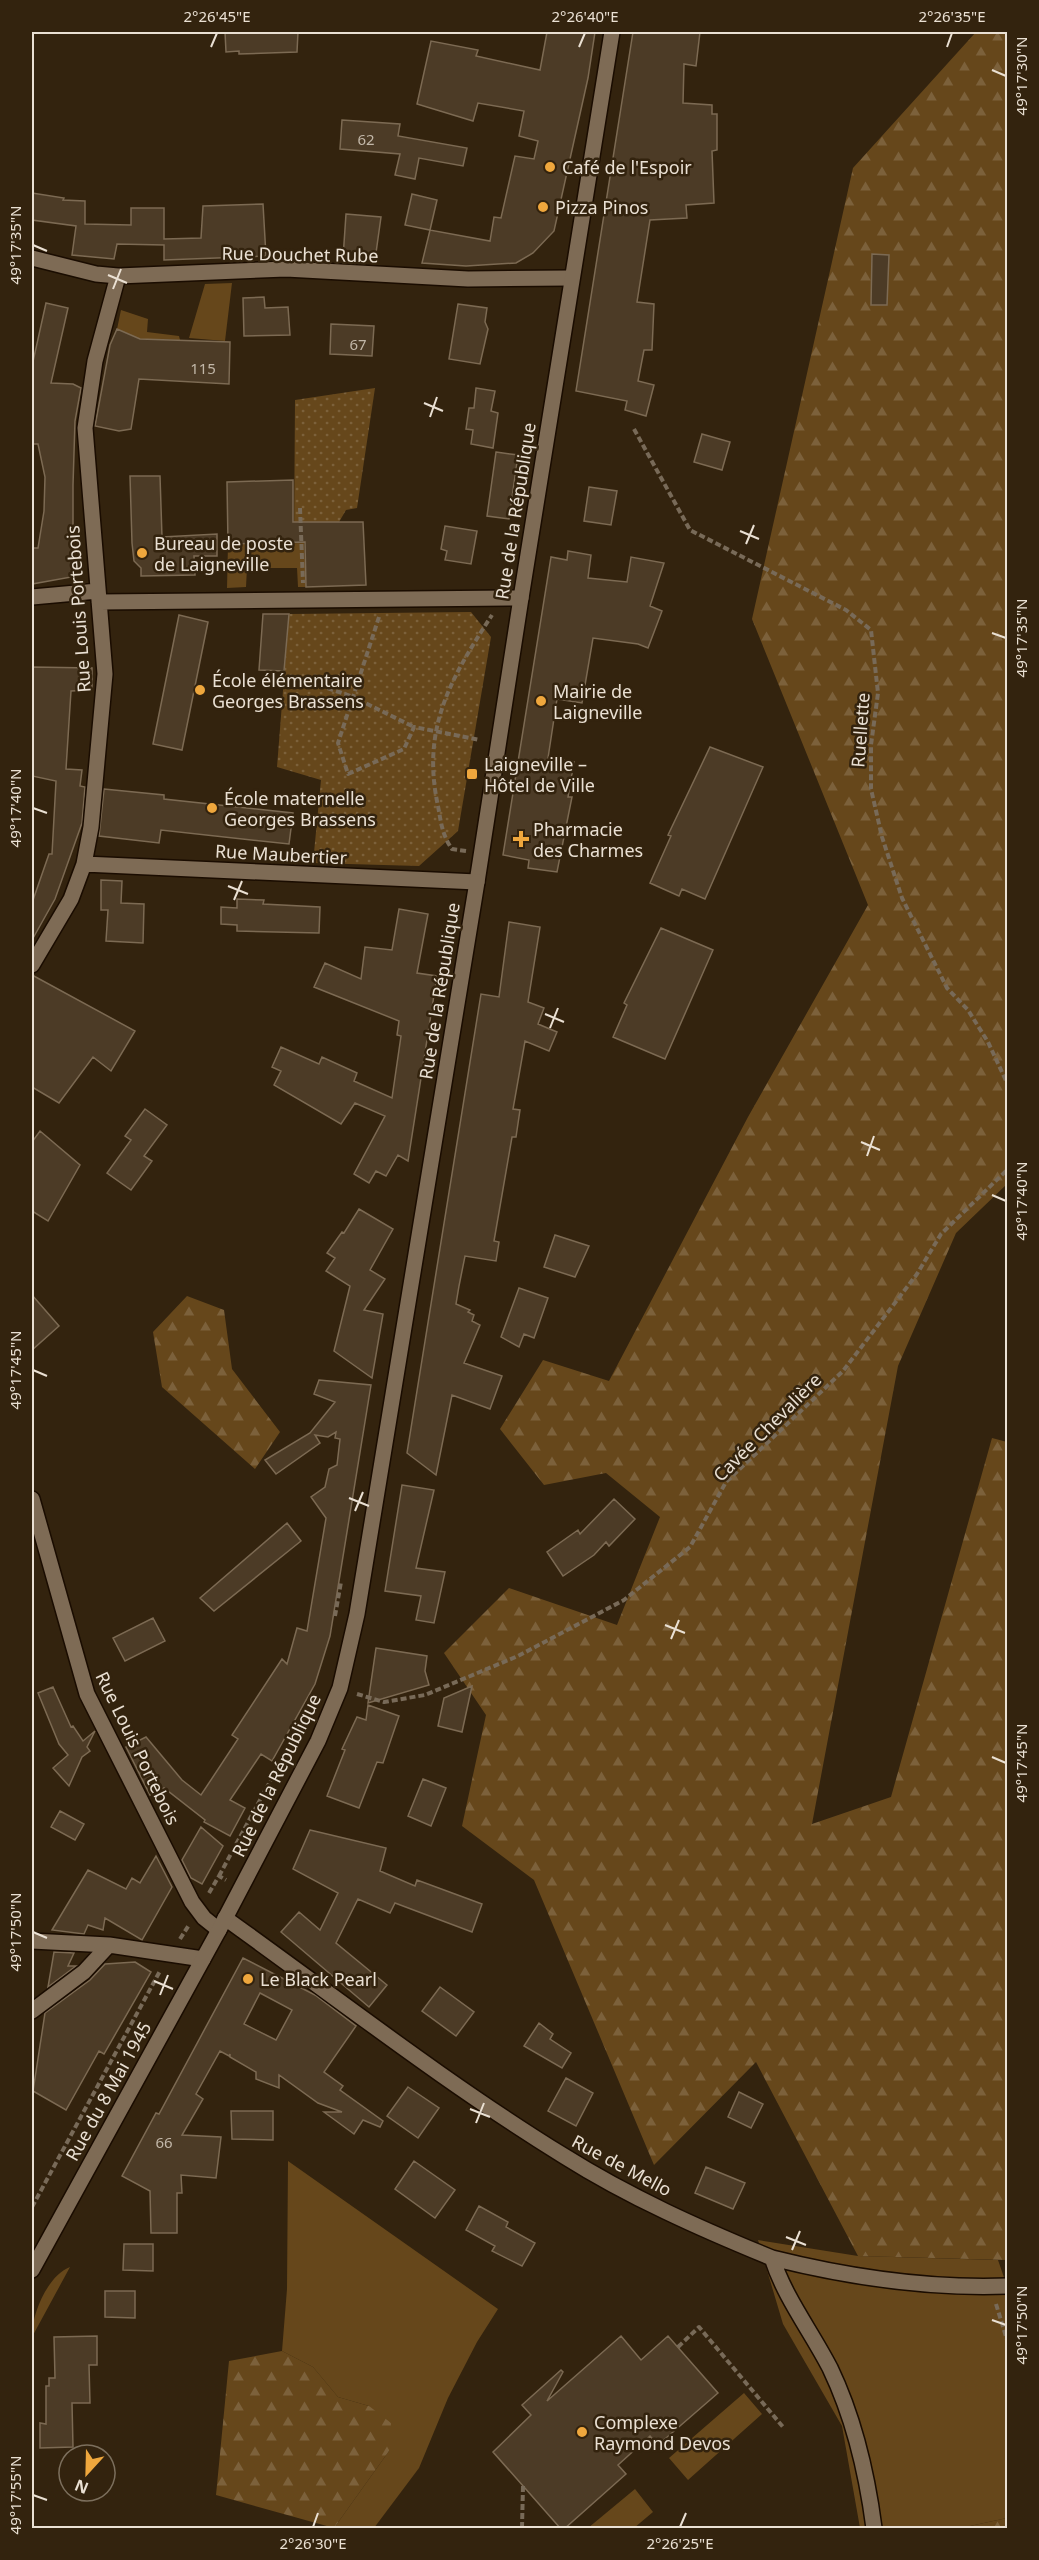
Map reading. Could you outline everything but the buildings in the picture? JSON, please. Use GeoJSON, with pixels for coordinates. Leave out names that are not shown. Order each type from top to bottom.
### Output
{"type":"FeatureCollection","features":[{"type":"Feature","properties":{"kind":"street","name":"Rue de la République"},"geometry":{"type":"LineString","coordinates":[[222,1924],[318,1741],[340,1689],[357,1614],[477,882],[571,278],[612,32]]}},
{"type":"Feature","properties":{"kind":"street","name":"Rue Douchet Rube"},"geometry":{"type":"LineString","coordinates":[[32,258],[96,274],[118,276],[286,269],[468,279],[571,278]]}},
{"type":"Feature","properties":{"kind":"street","name":"Rue Louis Portebois"},"geometry":{"type":"LineString","coordinates":[[32,965],[70,899],[84,864],[90,827],[104,689],[85,428],[95,362],[118,276]]}},
{"type":"Feature","properties":{"kind":"street"},"geometry":{"type":"LineString","coordinates":[[32,597],[99,596],[303,602],[521,598]]}},
{"type":"Feature","properties":{"kind":"street","name":"Rue Maubertier"},"geometry":{"type":"LineString","coordinates":[[84,864],[477,882]]}},
{"type":"Feature","properties":{"kind":"street","name":"Rue Louis Portebois"},"geometry":{"type":"LineString","coordinates":[[32,1499],[87,1695],[198,1911],[222,1924]]}},
{"type":"Feature","properties":{"kind":"street","name":"Rue du 8 Mai 1945"},"geometry":{"type":"LineString","coordinates":[[32,2270],[222,1924]]}},
{"type":"Feature","properties":{"kind":"street","name":"Rue de Mello"},"geometry":{"type":"LineString","coordinates":[[222,1924],[565,2157],[657,2207],[772,2258],[880,2279],[1008,2286]]}},
{"type":"Feature","properties":{"kind":"street"},"geometry":{"type":"LineString","coordinates":[[32,1941],[109,1945],[203,1959]]}},
{"type":"Feature","properties":{"kind":"street"},"geometry":{"type":"LineString","coordinates":[[32,2011],[78,1977],[109,1945]]}},
{"type":"Feature","properties":{"kind":"street"},"geometry":{"type":"LineString","coordinates":[[772,2258],[782,2285],[830,2369],[842,2398],[865,2473],[874,2529]]}},
{"type":"Feature","properties":{"kind":"path","name":"Ruellette"},"geometry":{"type":"LineString","coordinates":[[634,429],[690,530],[846,610],[871,630],[878,693],[871,745],[871,789],[882,837],[902,898],[947,988],[968,1010],[988,1042],[1008,1085]]}},
{"type":"Feature","properties":{"kind":"path"},"geometry":{"type":"LineString","coordinates":[[300,508],[303,602]]}},
{"type":"Feature","properties":{"kind":"path"},"geometry":{"type":"LineString","coordinates":[[481,853],[452,849],[443,836],[432,777],[435,731],[457,670],[503,598]]}},
{"type":"Feature","properties":{"kind":"path"},"geometry":{"type":"LineString","coordinates":[[384,600],[338,743],[348,774],[404,749],[414,727]]}},
{"type":"Feature","properties":{"kind":"path"},"geometry":{"type":"LineString","coordinates":[[319,686],[353,697],[414,727],[475,739]]}},
{"type":"Feature","properties":{"kind":"path","name":"Cavée Chevalière"},"geometry":{"type":"LineString","coordinates":[[340,1689],[384,1702],[425,1695],[518,1656],[624,1600],[690,1547],[726,1482],[843,1371],[917,1274],[941,1234],[1008,1169]]}},
{"type":"Feature","properties":{"kind":"path"},"geometry":{"type":"LineString","coordinates":[[32,2207],[170,1953],[219,1876],[313,1702]]}},
{"type":"Feature","properties":{"kind":"path"},"geometry":{"type":"LineString","coordinates":[[219,1876],[242,1888]]}},
{"type":"Feature","properties":{"kind":"path"},"geometry":{"type":"LineString","coordinates":[[991,2286],[1008,2343]]}},
{"type":"Feature","properties":{"kind":"path"},"geometry":{"type":"LineString","coordinates":[[678,2347],[699,2327],[783,2427]]}},
{"type":"Feature","properties":{"kind":"path"},"geometry":{"type":"LineString","coordinates":[[522,2529],[523,2486]]}},
{"type":"Feature","properties":{"kind":"green space"},"geometry":{"type":"Polygon","coordinates":[[[976,32],[1007,32],[1007,1184],[956,1233],[898,1366],[812,1824],[891,1797],[992,1438],[1007,1442],[1007,2260],[858,2256],[756,2062],[654,2165],[534,1880],[462,1826],[486,1715],[444,1653],[509,1588],[617,1625],[660,1517],[606,1473],[544,1485],[500,1429],[543,1360],[609,1381],[748,1117],[868,905],[752,619],[853,168],[976,32]]]}},
{"type":"Feature","properties":{"kind":"green space"},"geometry":{"type":"Polygon","coordinates":[[[232,283],[225,341],[189,338],[205,284],[232,283]]]}},
{"type":"Feature","properties":{"kind":"green space"},"geometry":{"type":"Polygon","coordinates":[[[121,310],[148,319],[147,332],[179,336],[180,340],[140,339],[117,329],[121,310]]]}},
{"type":"Feature","properties":{"kind":"green space"},"geometry":{"type":"Polygon","coordinates":[[[375,388],[357,508],[346,510],[339,522],[305,522],[304,543],[294,543],[295,400],[375,388]]]}},
{"type":"Feature","properties":{"kind":"green space"},"geometry":{"type":"Polygon","coordinates":[[[304,543],[306,587],[298,587],[297,568],[247,568],[246,587],[227,588],[228,544],[304,543]]]}},
{"type":"Feature","properties":{"kind":"green space"},"geometry":{"type":"Polygon","coordinates":[[[471,612],[491,637],[458,831],[419,866],[313,863],[321,780],[277,767],[289,614],[471,612]]]}},
{"type":"Feature","properties":{"kind":"green space"},"geometry":{"type":"Polygon","coordinates":[[[187,1296],[224,1310],[232,1369],[280,1432],[255,1469],[162,1387],[153,1332],[187,1296]]]}},
{"type":"Feature","properties":{"kind":"green space"},"geometry":{"type":"Polygon","coordinates":[[[288,2161],[498,2309],[477,2342],[448,2398],[419,2468],[374,2528],[334,2528],[389,2451],[369,2406],[338,2397],[313,2367],[282,2351],[287,2289],[288,2161]]]}},
{"type":"Feature","properties":{"kind":"green space"},"geometry":{"type":"Polygon","coordinates":[[[758,2240],[858,2256],[998,2260],[1008,2289],[1007,2518],[961,2528],[860,2528],[842,2426],[783,2324],[758,2240]]]}},
{"type":"Feature","properties":{"kind":"green space"},"geometry":{"type":"Polygon","coordinates":[[[70,2267],[32,2337],[34,2318],[42,2297],[55,2278],[70,2267]]]}},
{"type":"Feature","properties":{"kind":"green space"},"geometry":{"type":"Polygon","coordinates":[[[282,2351],[313,2367],[338,2397],[369,2406],[391,2423],[389,2451],[334,2528],[216,2495],[229,2361],[282,2351]]]}},
{"type":"Feature","properties":{"kind":"green space"},"geometry":{"type":"Polygon","coordinates":[[[744,2393],[762,2414],[688,2480],[669,2458],[744,2393]]]}},
{"type":"Feature","properties":{"kind":"green space"},"geometry":{"type":"Polygon","coordinates":[[[635,2489],[653,2512],[634,2528],[588,2528],[635,2489]]]}},
{"type":"Feature","properties":{"kind":"green space"},"geometry":{"type":"Polygon","coordinates":[[[1007,2518],[1007,2528],[961,2528],[1007,2518]]]}},
{"type":"Feature","properties":{"kind":"place","name":"Café de l'Espoir"},"geometry":{"type":"Point","coordinates":[550,167]}},
{"type":"Feature","properties":{"kind":"place","name":"Pizza Pinos"},"geometry":{"type":"Point","coordinates":[543,207]}},
{"type":"Feature","properties":{"kind":"place","name":"Bureau de poste de Laigneville"},"geometry":{"type":"Point","coordinates":[142,553]}},
{"type":"Feature","properties":{"kind":"place","name":"École élémentaire Georges Brassens"},"geometry":{"type":"Point","coordinates":[200,690]}},
{"type":"Feature","properties":{"kind":"place","name":"Mairie de Laigneville"},"geometry":{"type":"Point","coordinates":[541,701]}},
{"type":"Feature","properties":{"kind":"place","name":"Laigneville – Hôtel de Ville"},"geometry":{"type":"Point","coordinates":[472,774]}},
{"type":"Feature","properties":{"kind":"place","name":"École maternelle Georges Brassens"},"geometry":{"type":"Point","coordinates":[212,808]}},
{"type":"Feature","properties":{"kind":"place","name":"Pharmacie des Charmes"},"geometry":{"type":"Point","coordinates":[521,839]}},
{"type":"Feature","properties":{"kind":"place","name":"Le Black Pearl"},"geometry":{"type":"Point","coordinates":[248,1979]}},
{"type":"Feature","properties":{"kind":"place","name":"Complexe Raymond Devos"},"geometry":{"type":"Point","coordinates":[582,2432]}}]}
